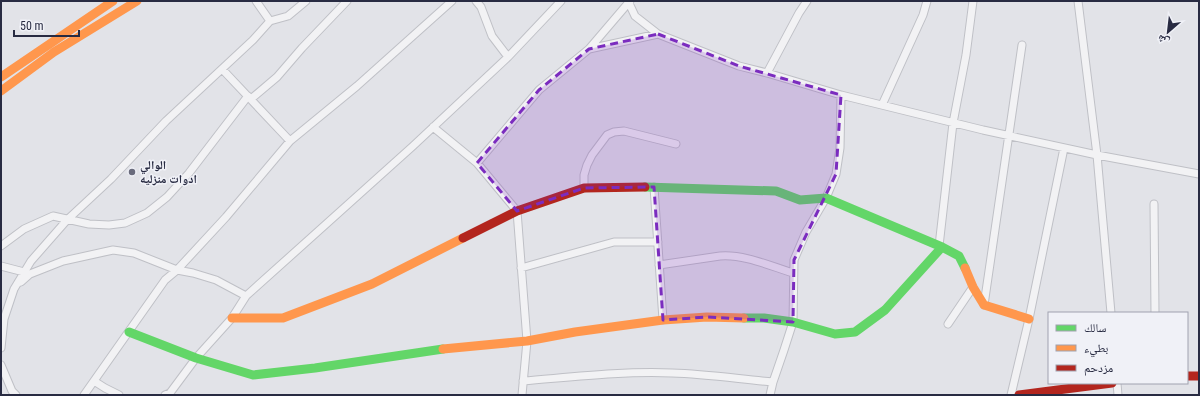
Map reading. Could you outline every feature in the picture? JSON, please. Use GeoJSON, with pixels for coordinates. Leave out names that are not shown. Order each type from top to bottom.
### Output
{"type":"FeatureCollection","features":[{"type":"Feature","properties":{"kind":"street"},"geometry":{"type":"LineString","coordinates":[[1,77],[113,1]]}},
{"type":"Feature","properties":{"kind":"street"},"geometry":{"type":"LineString","coordinates":[[1,91],[54,52],[137,1]]}},
{"type":"Feature","properties":{"kind":"street"},"geometry":{"type":"LineString","coordinates":[[1,348],[4,319],[14,289],[31,261],[67,220],[111,179],[166,121],[253,40],[270,22],[288,16],[306,1]]}},
{"type":"Feature","properties":{"kind":"street"},"geometry":{"type":"LineString","coordinates":[[1,246],[24,229],[53,216],[89,224],[109,225],[125,223],[147,213],[167,197],[189,173],[250,98],[277,77],[302,48],[347,1]]}},
{"type":"Feature","properties":{"kind":"street"},"geometry":{"type":"LineString","coordinates":[[84,395],[165,280],[177,270],[226,217],[290,141],[357,86],[452,1]]}},
{"type":"Feature","properties":{"kind":"street"},"geometry":{"type":"LineString","coordinates":[[476,1],[481,7],[492,36],[508,57]]}},
{"type":"Feature","properties":{"kind":"street"},"geometry":{"type":"LineString","coordinates":[[165,395],[170,393],[196,358],[232,318],[246,296],[508,57],[561,1]]}},
{"type":"Feature","properties":{"kind":"street"},"geometry":{"type":"LineString","coordinates":[[477,163],[539,90],[590,49],[629,1],[635,16],[658,34],[739,66],[841,95],[953,123],[1097,155],[1199,174]]}},
{"type":"Feature","properties":{"kind":"street"},"geometry":{"type":"LineString","coordinates":[[767,73],[798,13],[807,1]]}},
{"type":"Feature","properties":{"kind":"street"},"geometry":{"type":"LineString","coordinates":[[882,105],[923,16],[927,1]]}},
{"type":"Feature","properties":{"kind":"street"},"geometry":{"type":"LineString","coordinates":[[129,332],[196,358],[253,375],[315,368],[446,348],[527,341],[575,332],[663,320],[707,317],[764,318],[793,322],[835,334],[855,332],[885,310],[941,246],[953,123],[966,55],[973,1]]}},
{"type":"Feature","properties":{"kind":"street"},"geometry":{"type":"LineString","coordinates":[[1078,1],[1097,155],[1110,312]]}},
{"type":"Feature","properties":{"kind":"street"},"geometry":{"type":"LineString","coordinates":[[260,3],[270,22]]}},
{"type":"Feature","properties":{"kind":"street"},"geometry":{"type":"LineString","coordinates":[[590,49],[658,34]]}},
{"type":"Feature","properties":{"kind":"street"},"geometry":{"type":"LineString","coordinates":[[984,305],[1022,45]]}},
{"type":"Feature","properties":{"kind":"street"},"geometry":{"type":"LineString","coordinates":[[222,68],[290,141]]}},
{"type":"Feature","properties":{"kind":"street"},"geometry":{"type":"LineString","coordinates":[[770,395],[793,322],[794,260],[806,232],[826,198],[836,174],[839,154],[841,95]]}},
{"type":"Feature","properties":{"kind":"street"},"geometry":{"type":"LineString","coordinates":[[433,127],[477,163],[518,211],[527,341],[522,395]]}},
{"type":"Feature","properties":{"kind":"street"},"geometry":{"type":"LineString","coordinates":[[584,188],[584,175],[587,165],[596,149],[607,135],[614,132],[624,131],[676,144]]}},
{"type":"Feature","properties":{"kind":"street"},"geometry":{"type":"LineString","coordinates":[[1011,395],[1029,319],[1064,148]]}},
{"type":"Feature","properties":{"kind":"street"},"geometry":{"type":"LineString","coordinates":[[654,187],[663,320]]}},
{"type":"Feature","properties":{"kind":"street"},"geometry":{"type":"LineString","coordinates":[[232,318],[283,318],[372,284],[518,211],[584,188],[654,187],[776,191],[800,200],[826,198],[941,246],[959,256],[973,287],[984,305],[1029,319]]}},
{"type":"Feature","properties":{"kind":"street"},"geometry":{"type":"LineString","coordinates":[[1154,204],[1155,312]]}},
{"type":"Feature","properties":{"kind":"street"},"geometry":{"type":"LineString","coordinates":[[522,268],[614,242],[658,242]]}},
{"type":"Feature","properties":{"kind":"street"},"geometry":{"type":"LineString","coordinates":[[14,289],[30,274],[36,271],[63,261],[113,250],[134,253],[177,270],[216,280],[246,296]]}},
{"type":"Feature","properties":{"kind":"street"},"geometry":{"type":"LineString","coordinates":[[659,265],[730,255],[746,258],[793,273]]}},
{"type":"Feature","properties":{"kind":"street"},"geometry":{"type":"LineString","coordinates":[[1,266],[24,272]]}},
{"type":"Feature","properties":{"kind":"street"},"geometry":{"type":"LineString","coordinates":[[948,324],[973,287]]}},
{"type":"Feature","properties":{"kind":"street"},"geometry":{"type":"LineString","coordinates":[[1,365],[12,391],[16,395]]}},
{"type":"Feature","properties":{"kind":"street"},"geometry":{"type":"LineString","coordinates":[[523,381],[614,373],[673,373],[773,382]]}},
{"type":"Feature","properties":{"kind":"street"},"geometry":{"type":"LineString","coordinates":[[1188,376],[1199,376]]}},
{"type":"Feature","properties":{"kind":"street"},"geometry":{"type":"LineString","coordinates":[[94,381],[119,395]]}},
{"type":"Feature","properties":{"kind":"street"},"geometry":{"type":"LineString","coordinates":[[1019,395],[1104,384]]}},
{"type":"Feature","properties":{"kind":"street"},"geometry":{"type":"LineString","coordinates":[[1116,384],[1118,395]]}},
{"type":"Feature","properties":{"kind":"highlighted area"},"geometry":{"type":"Polygon","coordinates":[[[658,34],[739,66],[841,95],[836,174],[794,260],[793,322],[707,317],[663,320],[654,187],[584,188],[517,211],[477,163],[539,90],[589,49],[658,34]]]}},
{"type":"Feature","properties":{"kind":"traffic: fast"},"geometry":{"type":"LineString","coordinates":[[645,187],[776,191],[800,200],[826,198],[942,247],[959,256],[965,268]]}},
{"type":"Feature","properties":{"kind":"traffic: fast"},"geometry":{"type":"LineString","coordinates":[[744,318],[764,318],[793,322],[835,334],[855,332],[885,310],[942,247]]}},
{"type":"Feature","properties":{"kind":"traffic: fast"},"geometry":{"type":"LineString","coordinates":[[129,332],[196,358],[253,375],[315,368],[443,349]]}},
{"type":"Feature","properties":{"kind":"traffic: slow"},"geometry":{"type":"LineString","coordinates":[[1,77],[113,1]]}},
{"type":"Feature","properties":{"kind":"traffic: slow"},"geometry":{"type":"LineString","coordinates":[[1,91],[54,52],[137,1]]}},
{"type":"Feature","properties":{"kind":"traffic: slow"},"geometry":{"type":"LineString","coordinates":[[232,318],[283,318],[372,284],[463,238]]}},
{"type":"Feature","properties":{"kind":"traffic: slow"},"geometry":{"type":"LineString","coordinates":[[965,268],[973,287],[984,305],[1029,319]]}},
{"type":"Feature","properties":{"kind":"traffic: slow"},"geometry":{"type":"LineString","coordinates":[[443,349],[527,341],[575,332],[663,320],[707,317],[744,318]]}},
{"type":"Feature","properties":{"kind":"traffic: jam"},"geometry":{"type":"LineString","coordinates":[[463,238],[517,211],[584,188],[645,187]]}},
{"type":"Feature","properties":{"kind":"traffic: jam"},"geometry":{"type":"LineString","coordinates":[[1188,376],[1199,376]]}},
{"type":"Feature","properties":{"kind":"traffic: jam"},"geometry":{"type":"LineString","coordinates":[[1019,395],[1104,384]]}},
{"type":"Feature","properties":{"kind":"place","name":"الوالي ادوات منزليه"},"geometry":{"type":"Point","coordinates":[132,172]}}]}
